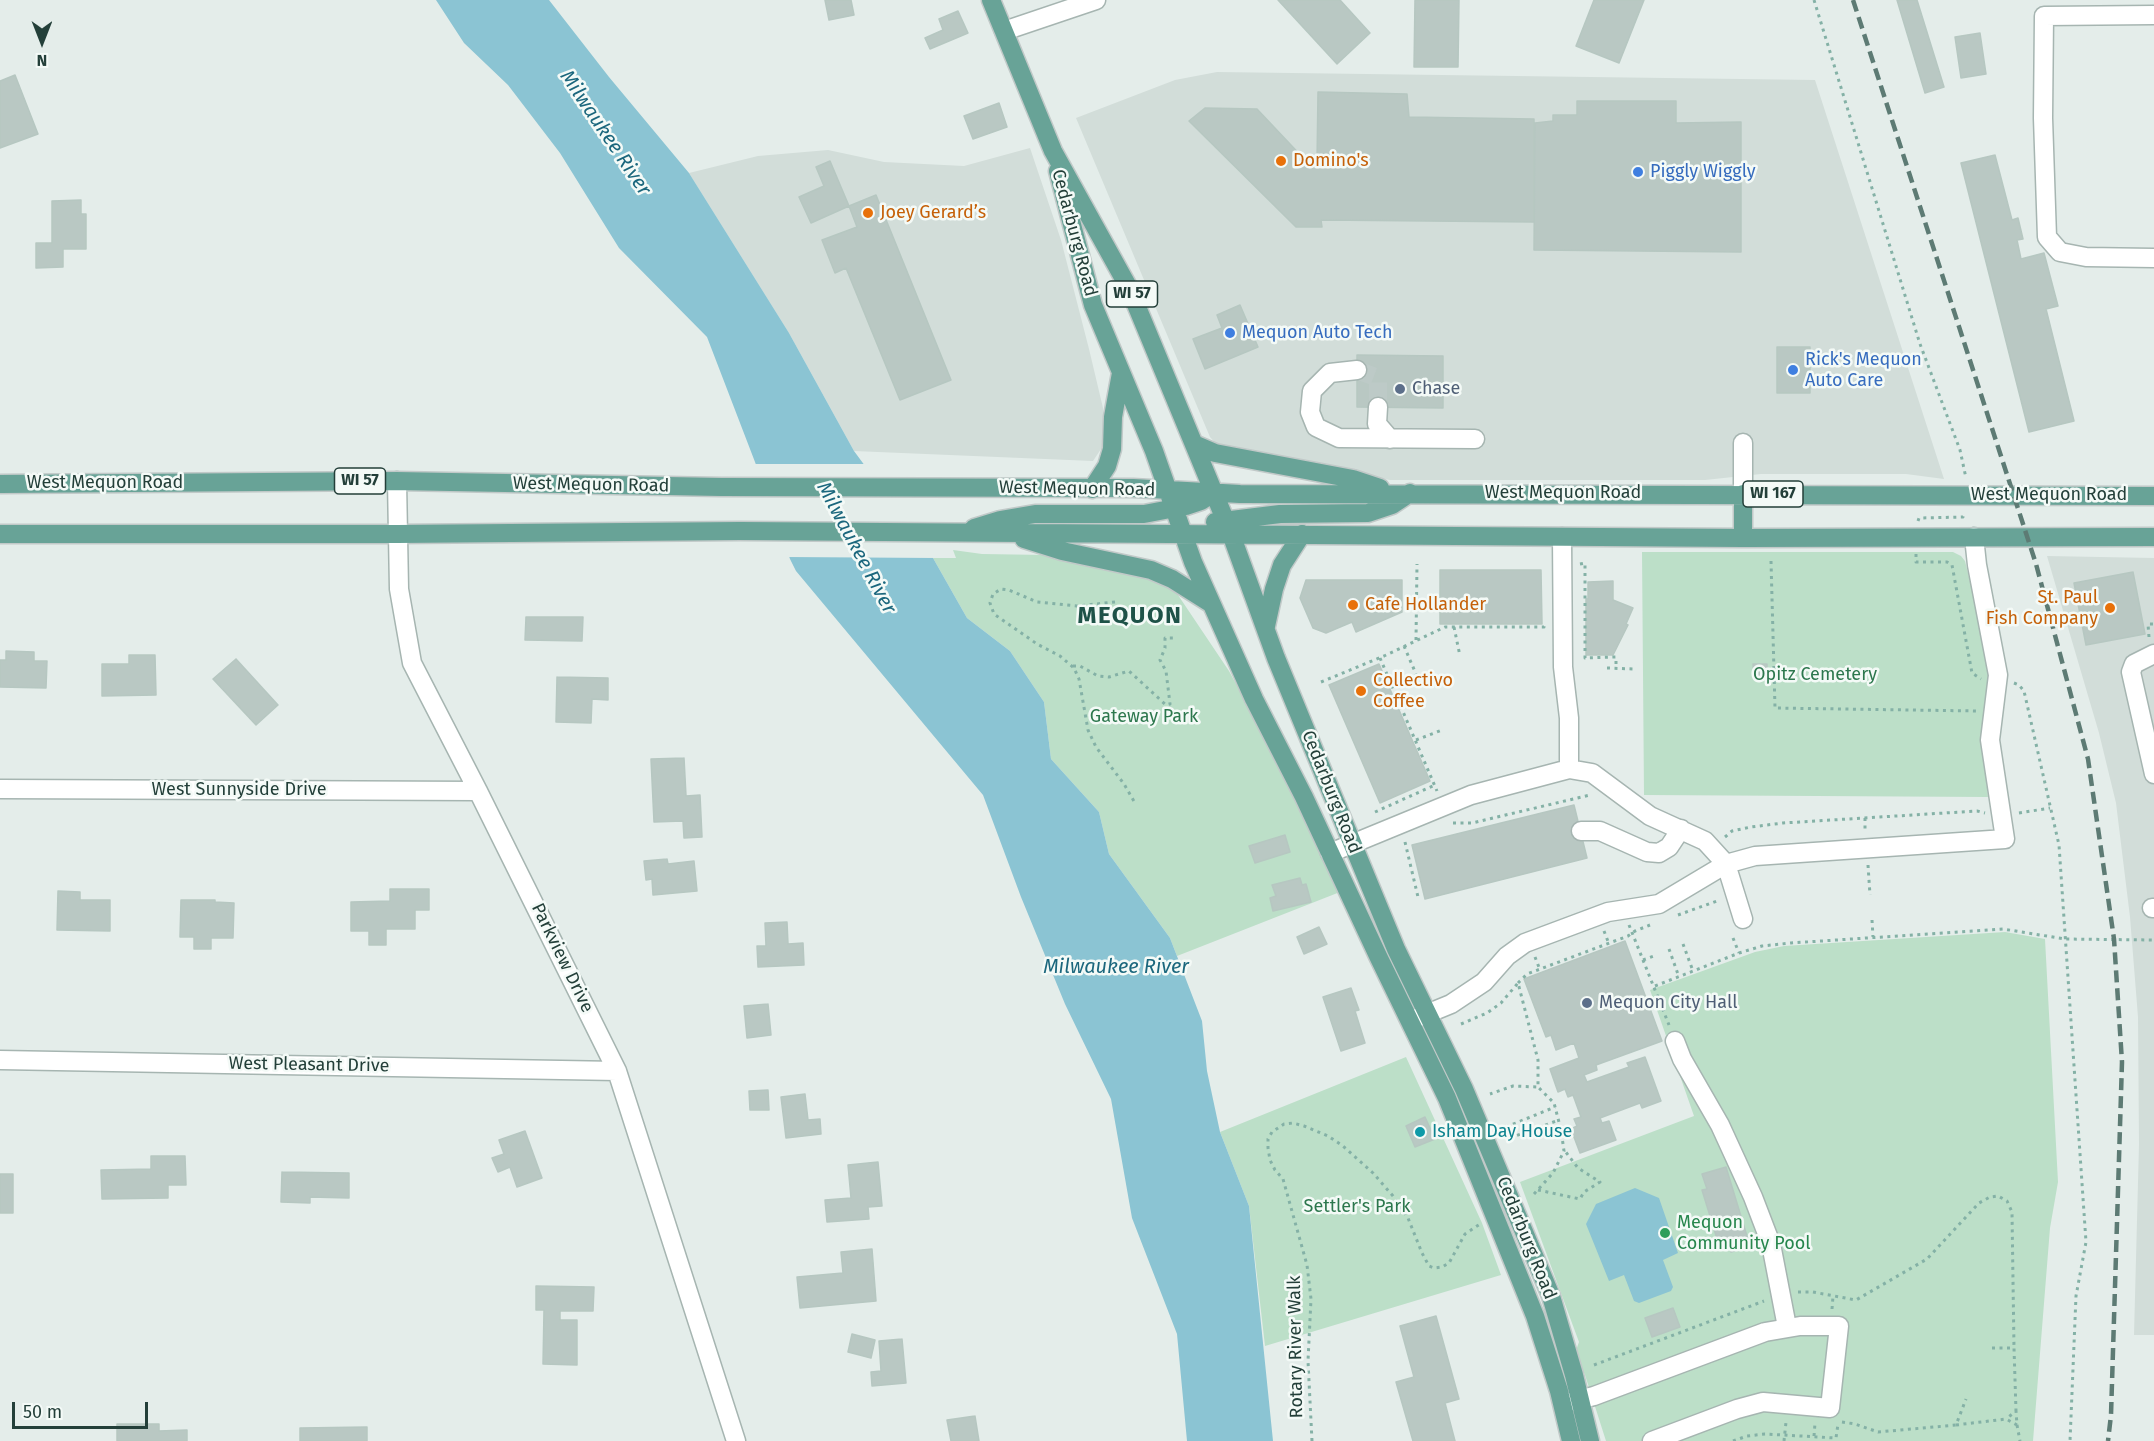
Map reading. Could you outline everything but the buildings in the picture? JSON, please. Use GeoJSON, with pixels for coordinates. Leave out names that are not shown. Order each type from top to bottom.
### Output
{"type":"FeatureCollection","features":[{"type":"Feature","properties":{"kind":"main road","name":"Cedarburg Road"},"geometry":{"type":"LineString","coordinates":[[991,0],[1053,151],[1130,290],[1214,492],[1396,949],[1464,1089],[1551,1296],[1590,1441]]}},
{"type":"Feature","properties":{"kind":"main road","name":"Cedarburg Road"},"geometry":{"type":"LineString","coordinates":[[1053,151],[1069,220],[1093,304],[1154,451],[1210,603],[1447,1098],[1535,1316],[1571,1441]]}},
{"type":"Feature","properties":{"kind":"main road"},"geometry":{"type":"LineString","coordinates":[[1092,489],[1107,466],[1112,449],[1113,417],[1121,373]]}},
{"type":"Feature","properties":{"kind":"main road"},"geometry":{"type":"LineString","coordinates":[[1194,444],[1215,453],[1353,479],[1392,493]]}},
{"type":"Feature","properties":{"kind":"main road","name":"West Mequon Road"},"geometry":{"type":"LineString","coordinates":[[0,484],[397,481],[1214,492],[2154,496]]}},
{"type":"Feature","properties":{"kind":"main road"},"geometry":{"type":"LineString","coordinates":[[952,533],[1000,520],[1035,514],[1130,515],[1174,509],[1201,501],[1214,492]]}},
{"type":"Feature","properties":{"kind":"main road"},"geometry":{"type":"LineString","coordinates":[[0,534],[740,531],[1183,533],[1228,527],[1280,514],[1368,513],[1392,505],[1411,493]]}},
{"type":"Feature","properties":{"kind":"main road"},"geometry":{"type":"LineString","coordinates":[[1743,494],[1743,538]]}},
{"type":"Feature","properties":{"kind":"main road"},"geometry":{"type":"LineString","coordinates":[[1228,527],[1302,534],[1562,537],[2154,537]]}},
{"type":"Feature","properties":{"kind":"main road"},"geometry":{"type":"LineString","coordinates":[[1002,533],[1062,551],[1151,570],[1172,579],[1210,603]]}},
{"type":"Feature","properties":{"kind":"main road"},"geometry":{"type":"LineString","coordinates":[[1266,627],[1282,565],[1302,534]]}},
{"type":"Feature","properties":{"kind":"street"},"geometry":{"type":"LineString","coordinates":[[1004,31],[1096,0]]}},
{"type":"Feature","properties":{"kind":"street"},"geometry":{"type":"LineString","coordinates":[[2154,15],[2044,16],[2043,118],[2047,237],[2060,252],[2086,257],[2154,258]]}},
{"type":"Feature","properties":{"kind":"street"},"geometry":{"type":"LineString","coordinates":[[1357,370],[1330,373],[1312,391],[1310,412],[1316,427],[1339,438],[1475,439]]}},
{"type":"Feature","properties":{"kind":"street"},"geometry":{"type":"LineString","coordinates":[[1378,407],[1377,424],[1381,439]]}},
{"type":"Feature","properties":{"kind":"street"},"geometry":{"type":"LineString","coordinates":[[1743,443],[1743,494]]}},
{"type":"Feature","properties":{"kind":"street","name":"Parkview Drive"},"geometry":{"type":"LineString","coordinates":[[397,481],[399,589],[412,663],[617,1071],[736,1441]]}},
{"type":"Feature","properties":{"kind":"street"},"geometry":{"type":"LineString","coordinates":[[1562,537],[1564,675],[1569,718],[1569,769]]}},
{"type":"Feature","properties":{"kind":"street"},"geometry":{"type":"LineString","coordinates":[[1410,1021],[1451,1004],[1484,982],[1508,956],[1525,943],[1608,912],[1659,904],[1726,864],[1755,856],[2005,839],[1990,740],[1998,675],[1974,537]]}},
{"type":"Feature","properties":{"kind":"street"},"geometry":{"type":"LineString","coordinates":[[2152,649],[2134,664],[2131,672],[2154,773]]}},
{"type":"Feature","properties":{"kind":"street"},"geometry":{"type":"LineString","coordinates":[[1330,853],[1471,795],[1569,769],[1592,773],[1650,816],[1705,841],[1726,864],[1743,919]]}},
{"type":"Feature","properties":{"kind":"street","name":"West Sunnyside Drive"},"geometry":{"type":"LineString","coordinates":[[0,789],[478,791]]}},
{"type":"Feature","properties":{"kind":"street"},"geometry":{"type":"LineString","coordinates":[[1581,831],[1600,831],[1647,852],[1659,853],[1669,847],[1681,829]]}},
{"type":"Feature","properties":{"kind":"street"},"geometry":{"type":"LineString","coordinates":[[1675,1041],[1682,1059],[1720,1125],[1753,1197],[1770,1244],[1787,1327]]}},
{"type":"Feature","properties":{"kind":"street","name":"West Pleasant Drive"},"geometry":{"type":"LineString","coordinates":[[0,1060],[617,1071]]}},
{"type":"Feature","properties":{"kind":"street"},"geometry":{"type":"LineString","coordinates":[[1562,1404],[1580,1400],[1765,1332],[1787,1327],[1839,1326],[1830,1408],[1763,1402],[1737,1409],[1652,1441]]}},
{"type":"Feature","properties":{"kind":"path"},"geometry":{"type":"LineString","coordinates":[[1814,0],[1920,344],[1960,450],[1966,478]]}},
{"type":"Feature","properties":{"kind":"path"},"geometry":{"type":"LineString","coordinates":[[1917,524],[1918,518],[1963,517],[1965,508]]}},
{"type":"Feature","properties":{"kind":"path"},"geometry":{"type":"LineString","coordinates":[[1916,553],[1916,562],[1947,562],[1952,565],[1972,673],[1979,679],[1987,681]]}},
{"type":"Feature","properties":{"kind":"path"},"geometry":{"type":"LineString","coordinates":[[1771,561],[1775,708],[1993,712]]}},
{"type":"Feature","properties":{"kind":"path"},"geometry":{"type":"LineString","coordinates":[[1572,564],[1584,563],[1585,657],[1616,657],[1616,668]]}},
{"type":"Feature","properties":{"kind":"path"},"geometry":{"type":"LineString","coordinates":[[1416,640],[1417,564]]}},
{"type":"Feature","properties":{"kind":"path"},"geometry":{"type":"LineString","coordinates":[[1115,602],[1077,606],[1037,602],[1001,589],[996,591],[991,598],[991,609],[994,614],[1037,644],[1060,656],[1071,666],[1079,679],[1088,730],[1096,747],[1124,784],[1135,803]]}},
{"type":"Feature","properties":{"kind":"path"},"geometry":{"type":"LineString","coordinates":[[2152,649],[2148,624],[2154,624]]}},
{"type":"Feature","properties":{"kind":"path"},"geometry":{"type":"LineString","coordinates":[[1321,682],[1380,658],[1445,627],[1544,627]]}},
{"type":"Feature","properties":{"kind":"path"},"geometry":{"type":"LineString","coordinates":[[1454,627],[1460,656]]}},
{"type":"Feature","properties":{"kind":"path"},"geometry":{"type":"LineString","coordinates":[[1071,666],[1080,666],[1098,676],[1109,677],[1130,670],[1166,705],[1170,704],[1166,671],[1160,660],[1165,648],[1165,638],[1175,638]]}},
{"type":"Feature","properties":{"kind":"path"},"geometry":{"type":"LineString","coordinates":[[1404,646],[1416,674]]}},
{"type":"Feature","properties":{"kind":"path"},"geometry":{"type":"LineString","coordinates":[[1380,658],[1438,792]]}},
{"type":"Feature","properties":{"kind":"path"},"geometry":{"type":"LineString","coordinates":[[1607,668],[1633,669]]}},
{"type":"Feature","properties":{"kind":"path"},"geometry":{"type":"LineString","coordinates":[[2009,681],[2019,685],[2024,691],[2059,845],[2086,1242],[2076,1296],[2070,1441]]}},
{"type":"Feature","properties":{"kind":"path"},"geometry":{"type":"LineString","coordinates":[[1416,740],[1442,730]]}},
{"type":"Feature","properties":{"kind":"path"},"geometry":{"type":"LineString","coordinates":[[1375,812],[1435,785]]}},
{"type":"Feature","properties":{"kind":"path"},"geometry":{"type":"LineString","coordinates":[[1445,826],[1452,823],[1472,823],[1599,793]]}},
{"type":"Feature","properties":{"kind":"path"},"geometry":{"type":"LineString","coordinates":[[2013,813],[2050,808]]}},
{"type":"Feature","properties":{"kind":"path"},"geometry":{"type":"LineString","coordinates":[[1724,837],[1732,831],[1751,826],[1977,811],[1989,814]]}},
{"type":"Feature","properties":{"kind":"path"},"geometry":{"type":"LineString","coordinates":[[1865,818],[1866,836]]}},
{"type":"Feature","properties":{"kind":"path"},"geometry":{"type":"LineString","coordinates":[[1413,839],[1404,842],[1418,897]]}},
{"type":"Feature","properties":{"kind":"path"},"geometry":{"type":"LineString","coordinates":[[1868,860],[1870,896]]}},
{"type":"Feature","properties":{"kind":"path"},"geometry":{"type":"LineString","coordinates":[[1676,916],[1717,901]]}},
{"type":"Feature","properties":{"kind":"path"},"geometry":{"type":"LineString","coordinates":[[1624,909],[1675,1041]]}},
{"type":"Feature","properties":{"kind":"path"},"geometry":{"type":"LineString","coordinates":[[1872,920],[1873,937]]}},
{"type":"Feature","properties":{"kind":"path"},"geometry":{"type":"LineString","coordinates":[[1461,1024],[1487,1013],[1501,1003],[1527,974],[1656,923]]}},
{"type":"Feature","properties":{"kind":"path"},"geometry":{"type":"LineString","coordinates":[[1655,986],[1739,953],[1772,945],[2003,929],[2065,939],[2154,940]]}},
{"type":"Feature","properties":{"kind":"path"},"geometry":{"type":"LineString","coordinates":[[1733,938],[1739,953]]}},
{"type":"Feature","properties":{"kind":"path"},"geometry":{"type":"LineString","coordinates":[[1683,944],[1694,971]]}},
{"type":"Feature","properties":{"kind":"path"},"geometry":{"type":"LineString","coordinates":[[1669,950],[1679,976]]}},
{"type":"Feature","properties":{"kind":"path"},"geometry":{"type":"LineString","coordinates":[[1643,960],[1654,956]]}},
{"type":"Feature","properties":{"kind":"path"},"geometry":{"type":"LineString","coordinates":[[1518,983],[1538,1060],[1538,1087]]}},
{"type":"Feature","properties":{"kind":"path"},"geometry":{"type":"LineString","coordinates":[[1490,1094],[1513,1086],[1538,1087],[1554,1103],[1564,1151],[1578,1168],[1590,1178],[1600,1182],[1584,1192],[1580,1199],[1538,1190]]}},
{"type":"Feature","properties":{"kind":"path"},"geometry":{"type":"LineString","coordinates":[[1506,1127],[1555,1107]]}},
{"type":"Feature","properties":{"kind":"path"},"geometry":{"type":"LineString","coordinates":[[1510,1138],[1558,1120]]}},
{"type":"Feature","properties":{"kind":"path","name":"Rotary River Walk"},"geometry":{"type":"LineString","coordinates":[[1312,1441],[1308,1361],[1311,1299],[1307,1264],[1283,1179],[1270,1160],[1268,1139],[1272,1132],[1284,1124],[1293,1123],[1328,1136],[1343,1146],[1373,1173],[1393,1196],[1408,1218],[1426,1262],[1434,1268],[1449,1263],[1465,1234],[1474,1226],[1482,1223]]}},
{"type":"Feature","properties":{"kind":"path"},"geometry":{"type":"LineString","coordinates":[[1534,1194],[1553,1173],[1564,1151]]}},
{"type":"Feature","properties":{"kind":"path"},"geometry":{"type":"LineString","coordinates":[[1795,1292],[1856,1300],[1928,1259],[1979,1203],[1990,1197],[1998,1196],[2007,1201],[2012,1212],[2016,1412],[2020,1441]]}},
{"type":"Feature","properties":{"kind":"path"},"geometry":{"type":"LineString","coordinates":[[1594,1365],[1766,1300]]}},
{"type":"Feature","properties":{"kind":"path"},"geometry":{"type":"LineString","coordinates":[[1992,1348],[2014,1348]]}},
{"type":"Feature","properties":{"kind":"path"},"geometry":{"type":"LineString","coordinates":[[1956,1425],[1966,1399]]}},
{"type":"Feature","properties":{"kind":"path"},"geometry":{"type":"LineString","coordinates":[[1733,1441],[1747,1436],[1785,1434],[1836,1438],[1838,1422],[1855,1424],[1878,1432],[2006,1419],[2016,1412]]}},
{"type":"Feature","properties":{"kind":"path"},"geometry":{"type":"LineString","coordinates":[[1784,1441],[1786,1418]]}},
{"type":"Feature","properties":{"kind":"path"},"geometry":{"type":"LineString","coordinates":[[2006,1419],[2017,1425]]}},
{"type":"Feature","properties":{"kind":"shaded area"},"geometry":{"type":"Polygon","coordinates":[[[1217,72],[1815,80],[1944,479],[1906,474],[1761,474],[1705,480],[1390,480],[1226,450],[1217,445],[1210,437],[1076,118],[1175,80],[1217,72]]]}},
{"type":"Feature","properties":{"kind":"shaded area"},"geometry":{"type":"Polygon","coordinates":[[[1030,148],[1061,240],[1089,349],[1103,408],[1103,446],[1093,461],[854,451],[789,333],[689,173],[758,156],[828,150],[884,162],[964,166],[1030,148]]]}},
{"type":"Feature","properties":{"kind":"shaded area"},"geometry":{"type":"Polygon","coordinates":[[[2047,556],[2154,558],[2154,1335],[2134,1335],[2139,1144],[2138,1017],[2130,917],[2116,803],[2099,733],[2047,556]]]}},
{"type":"Feature","properties":{"kind":"green space","name":"Gateway Park"},"geometry":{"type":"Polygon","coordinates":[[[953,550],[982,554],[1046,555],[1154,578],[1176,592],[1229,671],[1304,808],[1340,892],[1177,956],[1170,938],[1109,854],[1099,812],[1051,759],[1044,702],[1010,651],[967,618],[933,558],[956,558],[953,550]]]}},
{"type":"Feature","properties":{"kind":"green space","name":"Opitz Cemetery"},"geometry":{"type":"Polygon","coordinates":[[[1642,552],[1953,552],[1961,556],[1965,561],[1978,614],[1988,669],[1988,687],[1981,732],[1988,797],[1644,795],[1642,552]]]}},
{"type":"Feature","properties":{"kind":"green space"},"geometry":{"type":"Polygon","coordinates":[[[2005,932],[2045,939],[2058,1182],[2050,1228],[2033,1441],[1606,1441],[1585,1375],[1575,1353],[1579,1342],[1520,1182],[1694,1116],[1650,990],[1755,952],[1784,946],[2005,932]]]}},
{"type":"Feature","properties":{"kind":"green space","name":"Settler's Park"},"geometry":{"type":"Polygon","coordinates":[[[1406,1057],[1482,1223],[1501,1275],[1265,1346],[1249,1206],[1220,1132],[1406,1057]]]}},
{"type":"Feature","properties":{"kind":"water","name":"Milwaukee River"},"geometry":{"type":"Polygon","coordinates":[[[436,0],[549,0],[689,173],[789,333],[854,451],[933,558],[967,618],[1010,651],[1044,702],[1051,759],[1099,812],[1109,854],[1170,938],[1202,1021],[1207,1071],[1220,1132],[1249,1206],[1273,1441],[1187,1441],[1177,1334],[1132,1218],[1111,1099],[1065,1004],[1021,897],[983,795],[796,571],[707,337],[619,248],[560,153],[508,85],[464,43],[436,0]]]}},
{"type":"Feature","properties":{"kind":"water"},"geometry":{"type":"Polygon","coordinates":[[[1635,1188],[1659,1198],[1678,1253],[1663,1260],[1673,1287],[1671,1291],[1639,1303],[1634,1301],[1624,1275],[1609,1281],[1586,1224],[1596,1204],[1635,1188]]]}},
{"type":"Feature","properties":{"kind":"pier"},"geometry":{"type":"Polygon","coordinates":[[[753,464],[867,464],[937,558],[786,557],[753,464]]]}},
{"type":"Feature","properties":{"kind":"tunnel"},"geometry":{"type":"LineString","coordinates":[[1357,370],[1378,378],[1378,407]]}},
{"type":"Feature","properties":{"kind":"railway"},"geometry":{"type":"LineString","coordinates":[[1853,0],[2036,564],[2088,759],[2114,939],[2122,1062],[2111,1415],[2108,1441]]}},
{"type":"Feature","properties":{"kind":"place","name":"Domino's"},"geometry":{"type":"Point","coordinates":[1281,161]}},
{"type":"Feature","properties":{"kind":"place","name":"Piggly Wiggly"},"geometry":{"type":"Point","coordinates":[1638,172]}},
{"type":"Feature","properties":{"kind":"place","name":"Joey Gerard’s"},"geometry":{"type":"Point","coordinates":[868,213]}},
{"type":"Feature","properties":{"kind":"place","name":"Mequon Auto Tech"},"geometry":{"type":"Point","coordinates":[1230,333]}},
{"type":"Feature","properties":{"kind":"place","name":"Rick's Mequon Auto Care"},"geometry":{"type":"Point","coordinates":[1793,370]}},
{"type":"Feature","properties":{"kind":"place","name":"Chase"},"geometry":{"type":"Point","coordinates":[1400,389]}},
{"type":"Feature","properties":{"kind":"place","name":"Cafe Hollander"},"geometry":{"type":"Point","coordinates":[1353,605]}},
{"type":"Feature","properties":{"kind":"place","name":"St. Paul Fish Company"},"geometry":{"type":"Point","coordinates":[2110,608]}},
{"type":"Feature","properties":{"kind":"place","name":"Collectivo Coffee"},"geometry":{"type":"Point","coordinates":[1361,691]}},
{"type":"Feature","properties":{"kind":"place","name":"Mequon City Hall"},"geometry":{"type":"Point","coordinates":[1587,1003]}},
{"type":"Feature","properties":{"kind":"place","name":"Isham Day House"},"geometry":{"type":"Point","coordinates":[1420,1132]}},
{"type":"Feature","properties":{"kind":"place","name":"Mequon Community Pool"},"geometry":{"type":"Point","coordinates":[1665,1233]}},
{"type":"Feature","properties":{"kind":"district","name":"MEQUON"},"geometry":{"type":"Point","coordinates":[1130,616]}}]}
